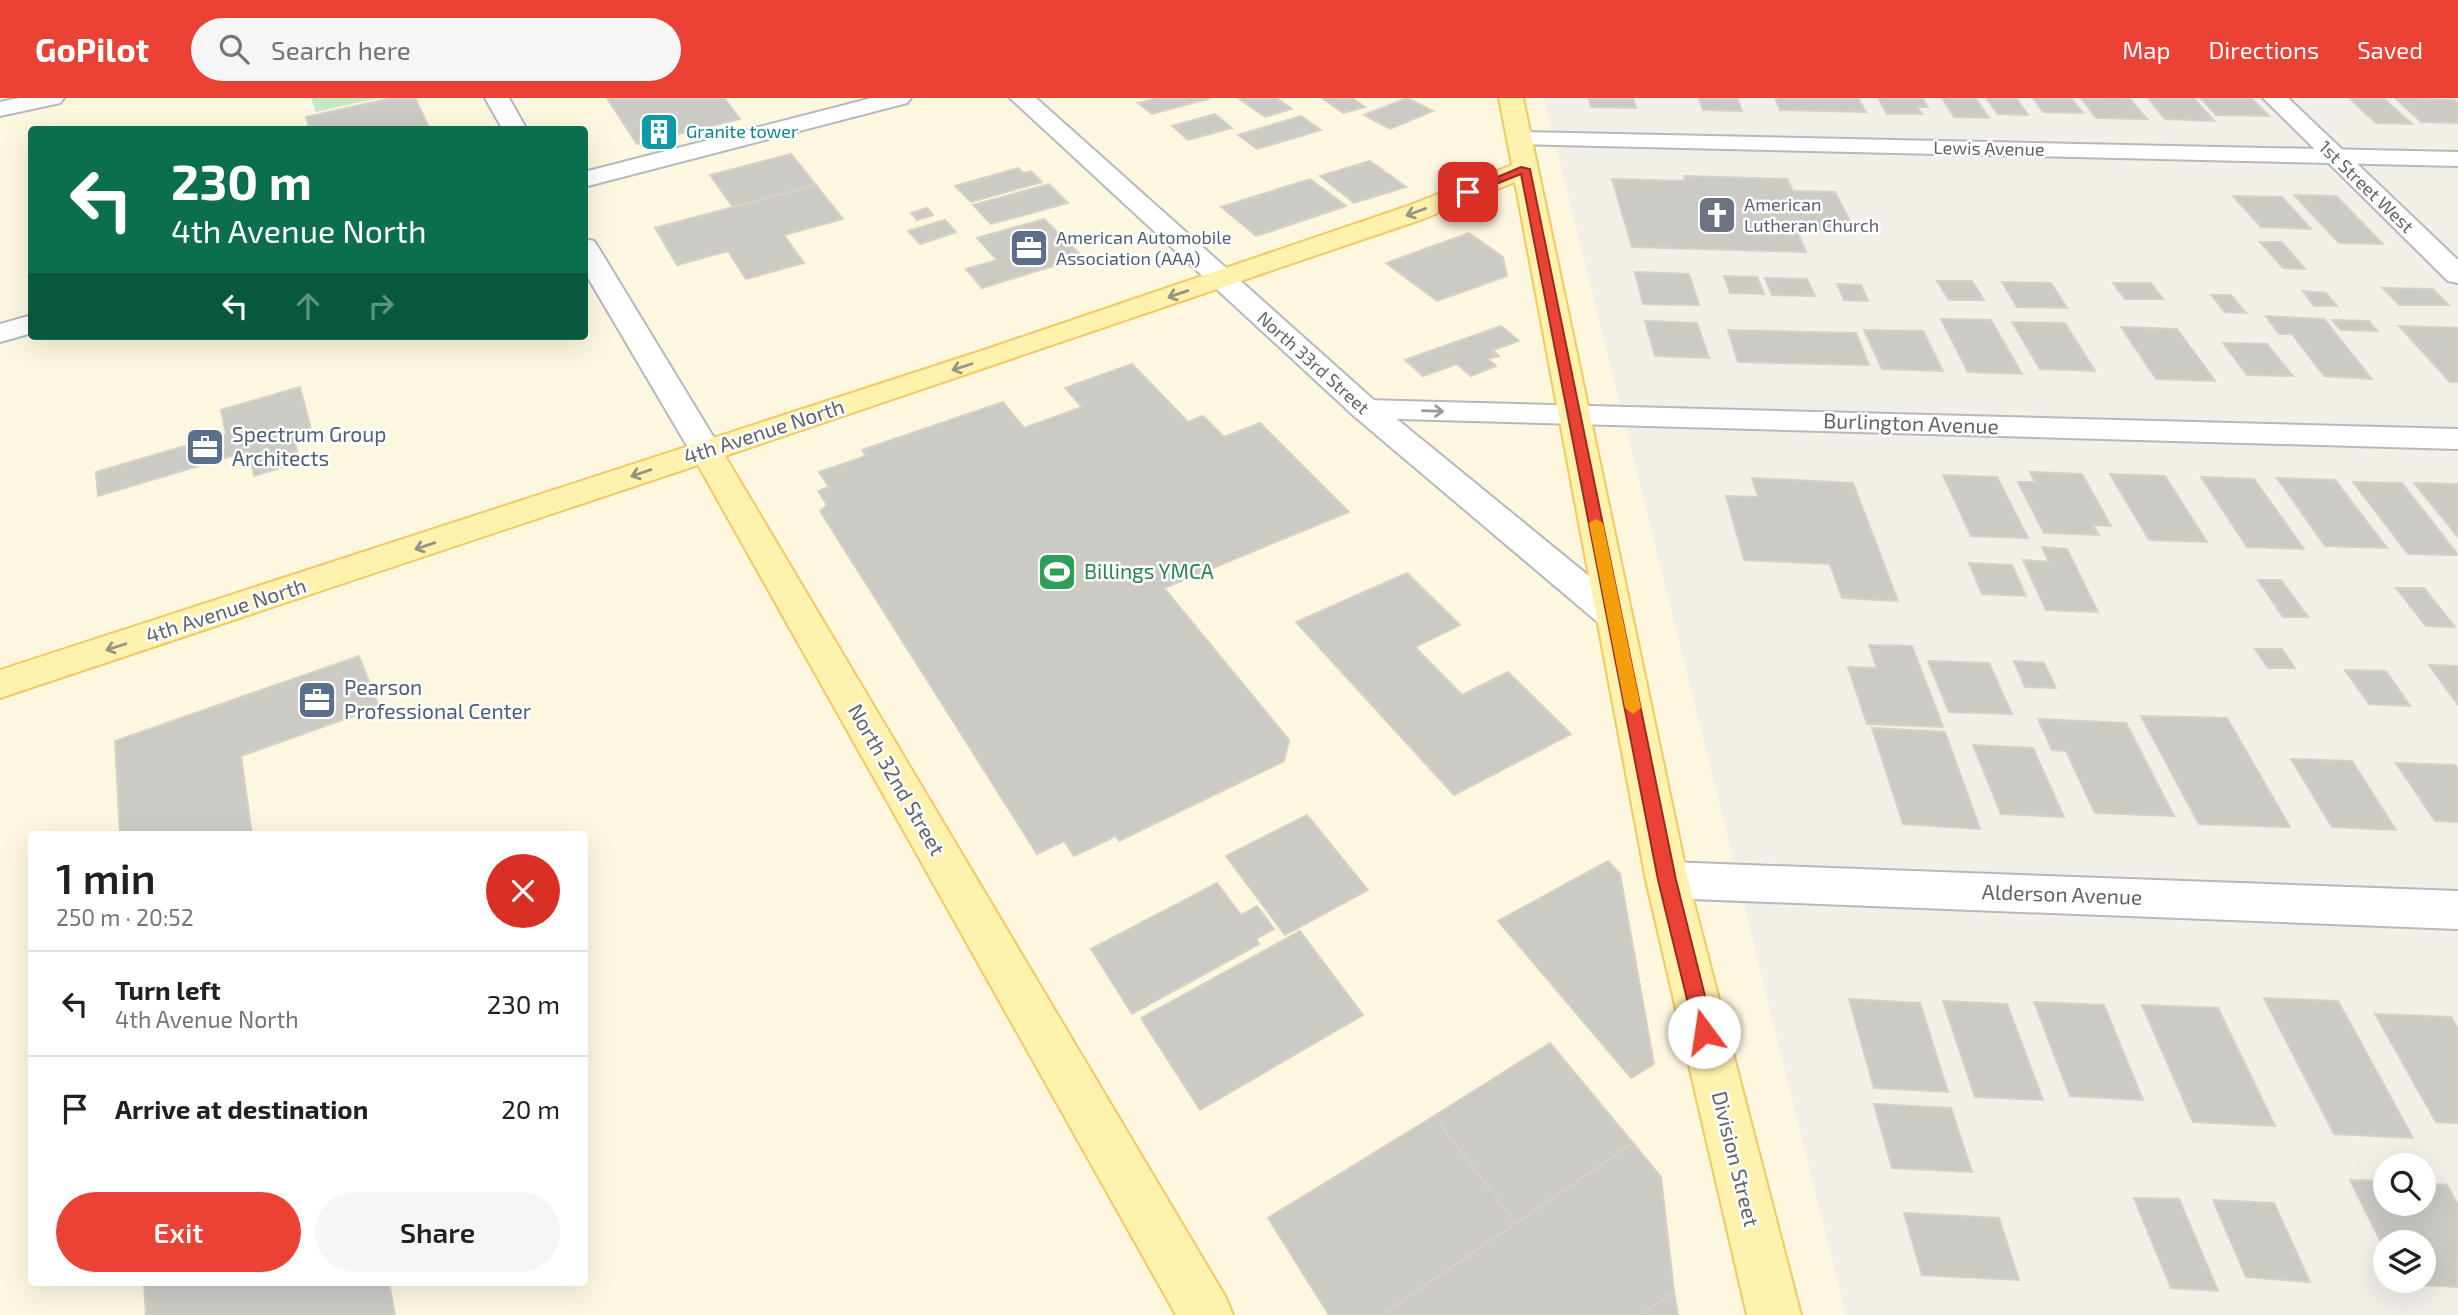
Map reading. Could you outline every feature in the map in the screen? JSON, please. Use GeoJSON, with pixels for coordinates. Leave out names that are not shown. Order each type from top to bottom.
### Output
{"type":"FeatureCollection","features":[{"type":"Feature","properties":{"kind":"main road","name":"Division Street"},"geometry":{"type":"LineString","coordinates":[[1511,98],[1667,880],[1774,1315]]}},
{"type":"Feature","properties":{"kind":"main road","name":"4th Avenue North"},"geometry":{"type":"LineString","coordinates":[[0,684],[387,559],[1414,213],[1522,154]]}},
{"type":"Feature","properties":{"kind":"main road","name":"North 32nd Street"},"geometry":{"type":"LineString","coordinates":[[706,451],[1206,1315]]}},
{"type":"Feature","properties":{"kind":"street"},"geometry":{"type":"LineString","coordinates":[[0,109],[52,98]]}},
{"type":"Feature","properties":{"kind":"street"},"geometry":{"type":"LineString","coordinates":[[497,98],[513,126]]}},
{"type":"Feature","properties":{"kind":"street"},"geometry":{"type":"LineString","coordinates":[[588,179],[899,98]]}},
{"type":"Feature","properties":{"kind":"street","name":"North 33rd Street"},"geometry":{"type":"LineString","coordinates":[[1022,98],[1365,409],[1614,617]]}},
{"type":"Feature","properties":{"kind":"street","name":"1st Street West"},"geometry":{"type":"LineString","coordinates":[[2275,98],[2458,275]]}},
{"type":"Feature","properties":{"kind":"street","name":"Lewis Avenue"},"geometry":{"type":"LineString","coordinates":[[1522,154],[2458,159]]}},
{"type":"Feature","properties":{"kind":"street","name":"North 32nd Street"},"geometry":{"type":"LineString","coordinates":[[588,254],[706,451]]}},
{"type":"Feature","properties":{"kind":"street"},"geometry":{"type":"LineString","coordinates":[[0,333],[28,325]]}},
{"type":"Feature","properties":{"kind":"street","name":"Burlington Avenue"},"geometry":{"type":"LineString","coordinates":[[1365,409],[2458,439]]}},
{"type":"Feature","properties":{"kind":"street","name":"Alderson Avenue"},"geometry":{"type":"LineString","coordinates":[[1667,880],[2458,910]]}},
{"type":"Feature","properties":{"kind":"shaded area"},"geometry":{"type":"Polygon","coordinates":[[[0,98],[1544,98],[1846,1315],[0,1315],[0,98]]]}},
{"type":"Feature","properties":{"kind":"green space"},"geometry":{"type":"Polygon","coordinates":[[[311,98],[379,98],[316,112],[311,98]]]}},
{"type":"Feature","properties":{"kind":"building"},"geometry":{"type":"Polygon","coordinates":[[[392,98],[415,98],[428,126],[309,126],[306,117],[392,98]]]}},
{"type":"Feature","properties":{"kind":"building","name":"Granite tower"},"geometry":{"type":"Polygon","coordinates":[[[607,98],[724,98],[740,119],[637,144],[607,98]]]}},
{"type":"Feature","properties":{"kind":"building"},"geometry":{"type":"Polygon","coordinates":[[[1158,98],[1211,98],[1152,114],[1138,103],[1158,98]]]}},
{"type":"Feature","properties":{"kind":"building"},"geometry":{"type":"Polygon","coordinates":[[[1238,98],[1276,98],[1292,109],[1265,117],[1238,98]]]}},
{"type":"Feature","properties":{"kind":"building"},"geometry":{"type":"Polygon","coordinates":[[[1322,98],[1352,98],[1365,107],[1343,113],[1322,98]]]}},
{"type":"Feature","properties":{"kind":"building"},"geometry":{"type":"Polygon","coordinates":[[[1407,98],[1433,111],[1390,129],[1364,115],[1407,98]]]}},
{"type":"Feature","properties":{"kind":"building"},"geometry":{"type":"Polygon","coordinates":[[[1589,98],[1633,98],[1636,108],[1591,107],[1589,98]]]}},
{"type":"Feature","properties":{"kind":"building"},"geometry":{"type":"Polygon","coordinates":[[[1699,98],[1737,98],[1742,111],[1703,110],[1699,98]]]}},
{"type":"Feature","properties":{"kind":"building"},"geometry":{"type":"Polygon","coordinates":[[[1775,98],[1858,98],[1866,112],[1780,110],[1775,98]]]}},
{"type":"Feature","properties":{"kind":"building"},"geometry":{"type":"Polygon","coordinates":[[[1878,98],[1922,98],[1928,107],[1917,107],[1922,114],[1887,114],[1878,98]]]}},
{"type":"Feature","properties":{"kind":"building"},"geometry":{"type":"Polygon","coordinates":[[[1942,98],[1975,98],[1989,118],[1954,117],[1942,98]]]}},
{"type":"Feature","properties":{"kind":"building"},"geometry":{"type":"Polygon","coordinates":[[[1986,98],[2016,98],[2028,115],[1998,114],[1986,98]]]}},
{"type":"Feature","properties":{"kind":"building"},"geometry":{"type":"Polygon","coordinates":[[[2033,98],[2071,98],[2083,113],[2043,112],[2033,98]]]}},
{"type":"Feature","properties":{"kind":"building"},"geometry":{"type":"Polygon","coordinates":[[[2081,98],[2130,99],[2147,119],[2096,118],[2081,98]]]}},
{"type":"Feature","properties":{"kind":"building"},"geometry":{"type":"Polygon","coordinates":[[[2148,98],[2194,98],[2214,121],[2165,119],[2148,98]]]}},
{"type":"Feature","properties":{"kind":"building"},"geometry":{"type":"Polygon","coordinates":[[[2200,98],[2251,98],[2269,116],[2216,115],[2200,98]]]}},
{"type":"Feature","properties":{"kind":"building"},"geometry":{"type":"Polygon","coordinates":[[[2349,98],[2383,98],[2412,124],[2376,123],[2349,98]]]}},
{"type":"Feature","properties":{"kind":"building"},"geometry":{"type":"Polygon","coordinates":[[[2395,98],[2454,100],[2458,103],[2458,123],[2421,122],[2395,98]]]}},
{"type":"Feature","properties":{"kind":"building"},"geometry":{"type":"Polygon","coordinates":[[[1215,114],[1232,128],[1188,140],[1172,126],[1215,114]]]}},
{"type":"Feature","properties":{"kind":"building"},"geometry":{"type":"Polygon","coordinates":[[[1301,116],[1321,130],[1257,149],[1238,135],[1301,116]]]}},
{"type":"Feature","properties":{"kind":"building"},"geometry":{"type":"Polygon","coordinates":[[[791,154],[816,185],[733,207],[710,175],[791,154]]]}},
{"type":"Feature","properties":{"kind":"building"},"geometry":{"type":"Polygon","coordinates":[[[1370,161],[1406,187],[1354,203],[1320,176],[1370,161]]]}},
{"type":"Feature","properties":{"kind":"building"},"geometry":{"type":"Polygon","coordinates":[[[1018,168],[1024,173],[1031,171],[1042,182],[971,202],[955,186],[1018,168]]]}},
{"type":"Feature","properties":{"kind":"building"},"geometry":{"type":"Polygon","coordinates":[[[1684,176],[1787,179],[1793,191],[1835,192],[1851,223],[1838,222],[1842,230],[1796,229],[1806,252],[1632,247],[1612,179],[1685,181],[1684,176]]]}},
{"type":"Feature","properties":{"kind":"building"},"geometry":{"type":"Polygon","coordinates":[[[1310,179],[1346,206],[1256,236],[1221,207],[1310,179]]]}},
{"type":"Feature","properties":{"kind":"building"},"geometry":{"type":"Polygon","coordinates":[[[1049,184],[1068,203],[991,224],[973,205],[1049,184]]]}},
{"type":"Feature","properties":{"kind":"building"},"geometry":{"type":"Polygon","coordinates":[[[816,185],[843,219],[784,235],[804,263],[746,279],[728,251],[677,265],[655,228],[816,185]]]}},
{"type":"Feature","properties":{"kind":"building"},"geometry":{"type":"Polygon","coordinates":[[[2294,195],[2336,196],[2383,244],[2339,243],[2294,195]]]}},
{"type":"Feature","properties":{"kind":"building"},"geometry":{"type":"Polygon","coordinates":[[[2233,196],[2282,197],[2311,229],[2261,227],[2233,196]]]}},
{"type":"Feature","properties":{"kind":"building"},"geometry":{"type":"Polygon","coordinates":[[[927,208],[933,215],[917,220],[911,213],[927,208]]]}},
{"type":"Feature","properties":{"kind":"building","name":"American Automobile Association (AAA)"},"geometry":{"type":"Polygon","coordinates":[[[1044,219],[1083,257],[982,288],[966,269],[997,260],[977,238],[1044,219]]]}},
{"type":"Feature","properties":{"kind":"building"},"geometry":{"type":"Polygon","coordinates":[[[945,220],[956,232],[920,244],[908,231],[945,220]]]}},
{"type":"Feature","properties":{"kind":"building"},"geometry":{"type":"Polygon","coordinates":[[[1469,233],[1503,257],[1507,276],[1437,301],[1386,263],[1469,233]]]}},
{"type":"Feature","properties":{"kind":"building"},"geometry":{"type":"Polygon","coordinates":[[[2260,242],[2282,242],[2305,269],[2283,268],[2260,242]]]}},
{"type":"Feature","properties":{"kind":"building"},"geometry":{"type":"Polygon","coordinates":[[[1635,272],[1689,274],[1699,305],[1643,304],[1635,272]]]}},
{"type":"Feature","properties":{"kind":"building"},"geometry":{"type":"Polygon","coordinates":[[[1724,276],[1757,277],[1764,294],[1730,293],[1724,276]]]}},
{"type":"Feature","properties":{"kind":"building"},"geometry":{"type":"Polygon","coordinates":[[[1765,278],[1807,279],[1815,296],[1772,295],[1765,278]]]}},
{"type":"Feature","properties":{"kind":"building"},"geometry":{"type":"Polygon","coordinates":[[[1937,281],[1972,281],[1984,300],[1949,300],[1937,281]]]}},
{"type":"Feature","properties":{"kind":"building"},"geometry":{"type":"Polygon","coordinates":[[[2002,282],[2051,283],[2067,308],[2017,307],[2002,282]]]}},
{"type":"Feature","properties":{"kind":"building"},"geometry":{"type":"Polygon","coordinates":[[[2113,283],[2151,283],[2163,299],[2125,299],[2113,283]]]}},
{"type":"Feature","properties":{"kind":"building"},"geometry":{"type":"Polygon","coordinates":[[[1837,284],[1861,285],[1868,301],[1844,300],[1837,284]]]}},
{"type":"Feature","properties":{"kind":"building"},"geometry":{"type":"Polygon","coordinates":[[[2383,288],[2433,289],[2449,305],[2399,305],[2383,288]]]}},
{"type":"Feature","properties":{"kind":"building"},"geometry":{"type":"Polygon","coordinates":[[[2303,291],[2326,293],[2337,306],[2314,306],[2303,291]]]}},
{"type":"Feature","properties":{"kind":"building"},"geometry":{"type":"Polygon","coordinates":[[[2211,295],[2231,295],[2246,313],[2225,312],[2211,295]]]}},
{"type":"Feature","properties":{"kind":"building"},"geometry":{"type":"Polygon","coordinates":[[[2266,316],[2324,319],[2372,379],[2324,376],[2292,334],[2279,334],[2266,316]]]}},
{"type":"Feature","properties":{"kind":"building"},"geometry":{"type":"Polygon","coordinates":[[[1941,319],[1991,320],[2022,374],[1968,372],[1941,319]]]}},
{"type":"Feature","properties":{"kind":"building"},"geometry":{"type":"Polygon","coordinates":[[[2332,320],[2369,321],[2377,331],[2341,330],[2332,320]]]}},
{"type":"Feature","properties":{"kind":"building"},"geometry":{"type":"Polygon","coordinates":[[[1645,321],[1697,323],[1709,358],[1655,356],[1645,321]]]}},
{"type":"Feature","properties":{"kind":"building"},"geometry":{"type":"Polygon","coordinates":[[[2012,322],[2065,323],[2095,371],[2040,369],[2012,322]]]}},
{"type":"Feature","properties":{"kind":"building"},"geometry":{"type":"Polygon","coordinates":[[[1501,326],[1519,341],[1493,350],[1499,356],[1488,359],[1496,366],[1471,376],[1457,364],[1423,376],[1405,360],[1501,326]]]}},
{"type":"Feature","properties":{"kind":"building"},"geometry":{"type":"Polygon","coordinates":[[[2399,326],[2458,328],[2458,382],[2450,382],[2399,326]]]}},
{"type":"Feature","properties":{"kind":"building"},"geometry":{"type":"Polygon","coordinates":[[[2121,327],[2177,329],[2215,381],[2156,379],[2121,327]]]}},
{"type":"Feature","properties":{"kind":"building"},"geometry":{"type":"Polygon","coordinates":[[[1728,330],[1856,333],[1869,365],[1738,362],[1728,330]]]}},
{"type":"Feature","properties":{"kind":"building"},"geometry":{"type":"Polygon","coordinates":[[[1864,330],[1923,331],[1943,371],[1882,369],[1864,330]]]}},
{"type":"Feature","properties":{"kind":"building"},"geometry":{"type":"Polygon","coordinates":[[[2223,343],[2267,344],[2293,376],[2247,375],[2223,343]]]}},
{"type":"Feature","properties":{"kind":"building"},"geometry":{"type":"Polygon","coordinates":[[[1132,364],[1188,422],[1203,416],[1224,437],[1260,423],[1349,512],[1164,588],[1289,740],[1284,761],[1119,841],[1116,836],[1074,856],[1064,841],[1037,854],[820,511],[827,505],[818,491],[829,487],[819,472],[866,456],[862,450],[1003,402],[1024,428],[1082,407],[1065,388],[1132,364]]]}},
{"type":"Feature","properties":{"kind":"building"},"geometry":{"type":"Polygon","coordinates":[[[300,387],[312,433],[294,439],[300,462],[254,476],[249,451],[98,496],[96,472],[226,434],[221,410],[300,387]]]}},
{"type":"Feature","properties":{"kind":"building"},"geometry":{"type":"Polygon","coordinates":[[[2030,472],[2082,474],[2111,526],[2093,525],[2099,535],[2044,533],[2018,482],[2035,482],[2030,472]]]}},
{"type":"Feature","properties":{"kind":"building"},"geometry":{"type":"Polygon","coordinates":[[[2110,474],[2165,476],[2207,542],[2149,540],[2110,474]]]}},
{"type":"Feature","properties":{"kind":"building"},"geometry":{"type":"Polygon","coordinates":[[[1943,475],[1997,477],[2028,538],[1971,536],[1943,475]]]}},
{"type":"Feature","properties":{"kind":"building"},"geometry":{"type":"Polygon","coordinates":[[[2201,477],[2254,479],[2304,549],[2247,547],[2201,477]]]}},
{"type":"Feature","properties":{"kind":"building"},"geometry":{"type":"Polygon","coordinates":[[[1752,478],[1853,483],[1898,601],[1842,598],[1830,564],[1744,560],[1726,496],[1758,497],[1752,478]]]}},
{"type":"Feature","properties":{"kind":"building"},"geometry":{"type":"Polygon","coordinates":[[[2277,478],[2335,480],[2387,548],[2325,546],[2277,478]]]}},
{"type":"Feature","properties":{"kind":"building"},"geometry":{"type":"Polygon","coordinates":[[[2353,482],[2402,483],[2458,555],[2408,554],[2353,482]]]}},
{"type":"Feature","properties":{"kind":"building"},"geometry":{"type":"Polygon","coordinates":[[[2414,483],[2458,484],[2458,537],[2414,483]]]}},
{"type":"Feature","properties":{"kind":"building"},"geometry":{"type":"Polygon","coordinates":[[[2042,547],[2067,549],[2098,612],[2046,610],[2023,560],[2049,562],[2042,547]]]}},
{"type":"Feature","properties":{"kind":"building"},"geometry":{"type":"Polygon","coordinates":[[[1969,563],[2012,565],[2026,596],[1982,594],[1969,563]]]}},
{"type":"Feature","properties":{"kind":"building"},"geometry":{"type":"Polygon","coordinates":[[[1407,573],[1460,625],[1415,647],[1462,695],[1508,672],[1571,734],[1454,795],[1296,622],[1407,573]]]}},
{"type":"Feature","properties":{"kind":"building"},"geometry":{"type":"Polygon","coordinates":[[[2258,580],[2281,580],[2308,617],[2283,617],[2258,580]]]}},
{"type":"Feature","properties":{"kind":"building"},"geometry":{"type":"Polygon","coordinates":[[[2396,588],[2424,588],[2455,627],[2426,626],[2396,588]]]}},
{"type":"Feature","properties":{"kind":"building"},"geometry":{"type":"Polygon","coordinates":[[[1869,645],[1912,646],[1943,727],[1867,724],[1848,667],[1877,668],[1869,645]]]}},
{"type":"Feature","properties":{"kind":"building"},"geometry":{"type":"Polygon","coordinates":[[[2255,649],[2282,649],[2295,668],[2268,668],[2255,649]]]}},
{"type":"Feature","properties":{"kind":"building"},"geometry":{"type":"Polygon","coordinates":[[[359,656],[379,707],[241,756],[251,831],[120,831],[115,741],[359,656]]]}},
{"type":"Feature","properties":{"kind":"building"},"geometry":{"type":"Polygon","coordinates":[[[1928,661],[1989,663],[2012,714],[1949,712],[1928,661]]]}},
{"type":"Feature","properties":{"kind":"building"},"geometry":{"type":"Polygon","coordinates":[[[2014,661],[2044,663],[2056,688],[2025,687],[2014,661]]]}},
{"type":"Feature","properties":{"kind":"building"},"geometry":{"type":"Polygon","coordinates":[[[2429,665],[2458,666],[2458,705],[2429,665]]]}},
{"type":"Feature","properties":{"kind":"building"},"geometry":{"type":"Polygon","coordinates":[[[2345,670],[2386,671],[2410,706],[2369,704],[2345,670]]]}},
{"type":"Feature","properties":{"kind":"building"},"geometry":{"type":"Polygon","coordinates":[[[2141,716],[2227,718],[2290,827],[2199,824],[2141,716]]]}},
{"type":"Feature","properties":{"kind":"building"},"geometry":{"type":"Polygon","coordinates":[[[2038,719],[2126,723],[2174,816],[2095,813],[2066,751],[2052,750],[2038,719]]]}},
{"type":"Feature","properties":{"kind":"building"},"geometry":{"type":"Polygon","coordinates":[[[1872,728],[1945,732],[1980,829],[1903,824],[1872,728]]]}},
{"type":"Feature","properties":{"kind":"building"},"geometry":{"type":"Polygon","coordinates":[[[1973,745],[2033,748],[2064,817],[2001,814],[1973,745]]]}},
{"type":"Feature","properties":{"kind":"building"},"geometry":{"type":"Polygon","coordinates":[[[2291,759],[2352,761],[2396,830],[2332,827],[2291,759]]]}},
{"type":"Feature","properties":{"kind":"building"},"geometry":{"type":"Polygon","coordinates":[[[2396,763],[2455,765],[2458,769],[2458,822],[2435,821],[2396,763]]]}},
{"type":"Feature","properties":{"kind":"building"},"geometry":{"type":"Polygon","coordinates":[[[1307,815],[1368,890],[1285,935],[1226,856],[1307,815]]]}},
{"type":"Feature","properties":{"kind":"building"},"geometry":{"type":"Polygon","coordinates":[[[1608,861],[1620,874],[1654,1064],[1631,1078],[1498,921],[1608,861]]]}},
{"type":"Feature","properties":{"kind":"building"},"geometry":{"type":"Polygon","coordinates":[[[1217,883],[1241,915],[1257,906],[1274,929],[1256,939],[1259,944],[1132,1014],[1091,949],[1217,883]]]}},
{"type":"Feature","properties":{"kind":"building"},"geometry":{"type":"Polygon","coordinates":[[[1300,931],[1363,1015],[1200,1110],[1141,1018],[1300,931]]]}},
{"type":"Feature","properties":{"kind":"building"},"geometry":{"type":"Polygon","coordinates":[[[2264,998],[2338,1001],[2413,1138],[2334,1134],[2264,998]]]}},
{"type":"Feature","properties":{"kind":"building"},"geometry":{"type":"Polygon","coordinates":[[[1849,999],[1920,1003],[1948,1092],[1874,1088],[1849,999]]]}},
{"type":"Feature","properties":{"kind":"building"},"geometry":{"type":"Polygon","coordinates":[[[1943,1001],[2007,1004],[2043,1100],[1975,1097],[1943,1001]]]}},
{"type":"Feature","properties":{"kind":"building"},"geometry":{"type":"Polygon","coordinates":[[[2034,1002],[2104,1005],[2143,1100],[2070,1096],[2034,1002]]]}},
{"type":"Feature","properties":{"kind":"building"},"geometry":{"type":"Polygon","coordinates":[[[2142,1005],[2218,1008],[2275,1126],[2193,1122],[2142,1005]]]}},
{"type":"Feature","properties":{"kind":"building"},"geometry":{"type":"Polygon","coordinates":[[[2375,1014],[2451,1017],[2458,1029],[2458,1123],[2436,1122],[2375,1014]]]}},
{"type":"Feature","properties":{"kind":"building"},"geometry":{"type":"Polygon","coordinates":[[[1550,1043],[1633,1143],[1516,1224],[1434,1116],[1550,1043]]]}},
{"type":"Feature","properties":{"kind":"building"},"geometry":{"type":"Polygon","coordinates":[[[1874,1104],[1951,1108],[1972,1172],[1892,1168],[1874,1104]]]}},
{"type":"Feature","properties":{"kind":"building"},"geometry":{"type":"Polygon","coordinates":[[[1434,1116],[1516,1224],[1382,1315],[1329,1315],[1268,1218],[1434,1116]]]}},
{"type":"Feature","properties":{"kind":"building"},"geometry":{"type":"Polygon","coordinates":[[[1633,1143],[1661,1177],[1674,1291],[1642,1315],[1382,1315],[1633,1143]]]}},
{"type":"Feature","properties":{"kind":"building"},"geometry":{"type":"Polygon","coordinates":[[[2350,1180],[2373,1181],[2373,1216],[2436,1216],[2436,1184],[2447,1185],[2458,1205],[2458,1287],[2436,1286],[2436,1230],[2375,1230],[2350,1180]]]}},
{"type":"Feature","properties":{"kind":"building"},"geometry":{"type":"Polygon","coordinates":[[[2134,1198],[2179,1199],[2218,1291],[2171,1288],[2134,1198]]]}},
{"type":"Feature","properties":{"kind":"building"},"geometry":{"type":"Polygon","coordinates":[[[2213,1200],[2274,1203],[2310,1282],[2246,1277],[2213,1200]]]}},
{"type":"Feature","properties":{"kind":"building"},"geometry":{"type":"Polygon","coordinates":[[[1904,1213],[1999,1218],[2019,1280],[1922,1275],[1904,1213]]]}},
{"type":"Feature","properties":{"kind":"building"},"geometry":{"type":"Polygon","coordinates":[[[144,1286],[390,1286],[395,1315],[146,1315],[144,1286]]]}},
{"type":"Feature","properties":{"kind":"building"},"geometry":{"type":"Polygon","coordinates":[[[1674,1291],[1678,1315],[1642,1315],[1674,1291]]]}},
{"type":"Feature","properties":{"kind":"slow traffic"},"geometry":{"type":"LineString","coordinates":[[1596,523],[1633,708]]}},
{"type":"Feature","properties":{"kind":"place","name":"Granite tower"},"geometry":{"type":"Point","coordinates":[659,132]}},
{"type":"Feature","properties":{"kind":"place","name":"American Lutheran Church"},"geometry":{"type":"Point","coordinates":[1717,215]}},
{"type":"Feature","properties":{"kind":"place","name":"American Automobile Association (AAA)"},"geometry":{"type":"Point","coordinates":[1029,248]}},
{"type":"Feature","properties":{"kind":"place","name":"Spectrum Group Architects"},"geometry":{"type":"Point","coordinates":[205,447]}},
{"type":"Feature","properties":{"kind":"place","name":"Billings YMCA"},"geometry":{"type":"Point","coordinates":[1057,572]}},
{"type":"Feature","properties":{"kind":"place","name":"Pearson Professional Center"},"geometry":{"type":"Point","coordinates":[317,700]}},
{"type":"Feature","properties":{"kind":"route"},"geometry":{"type":"LineString","coordinates":[[1468,192],[1525,169],[1667,880],[1704,1032]]}}]}
